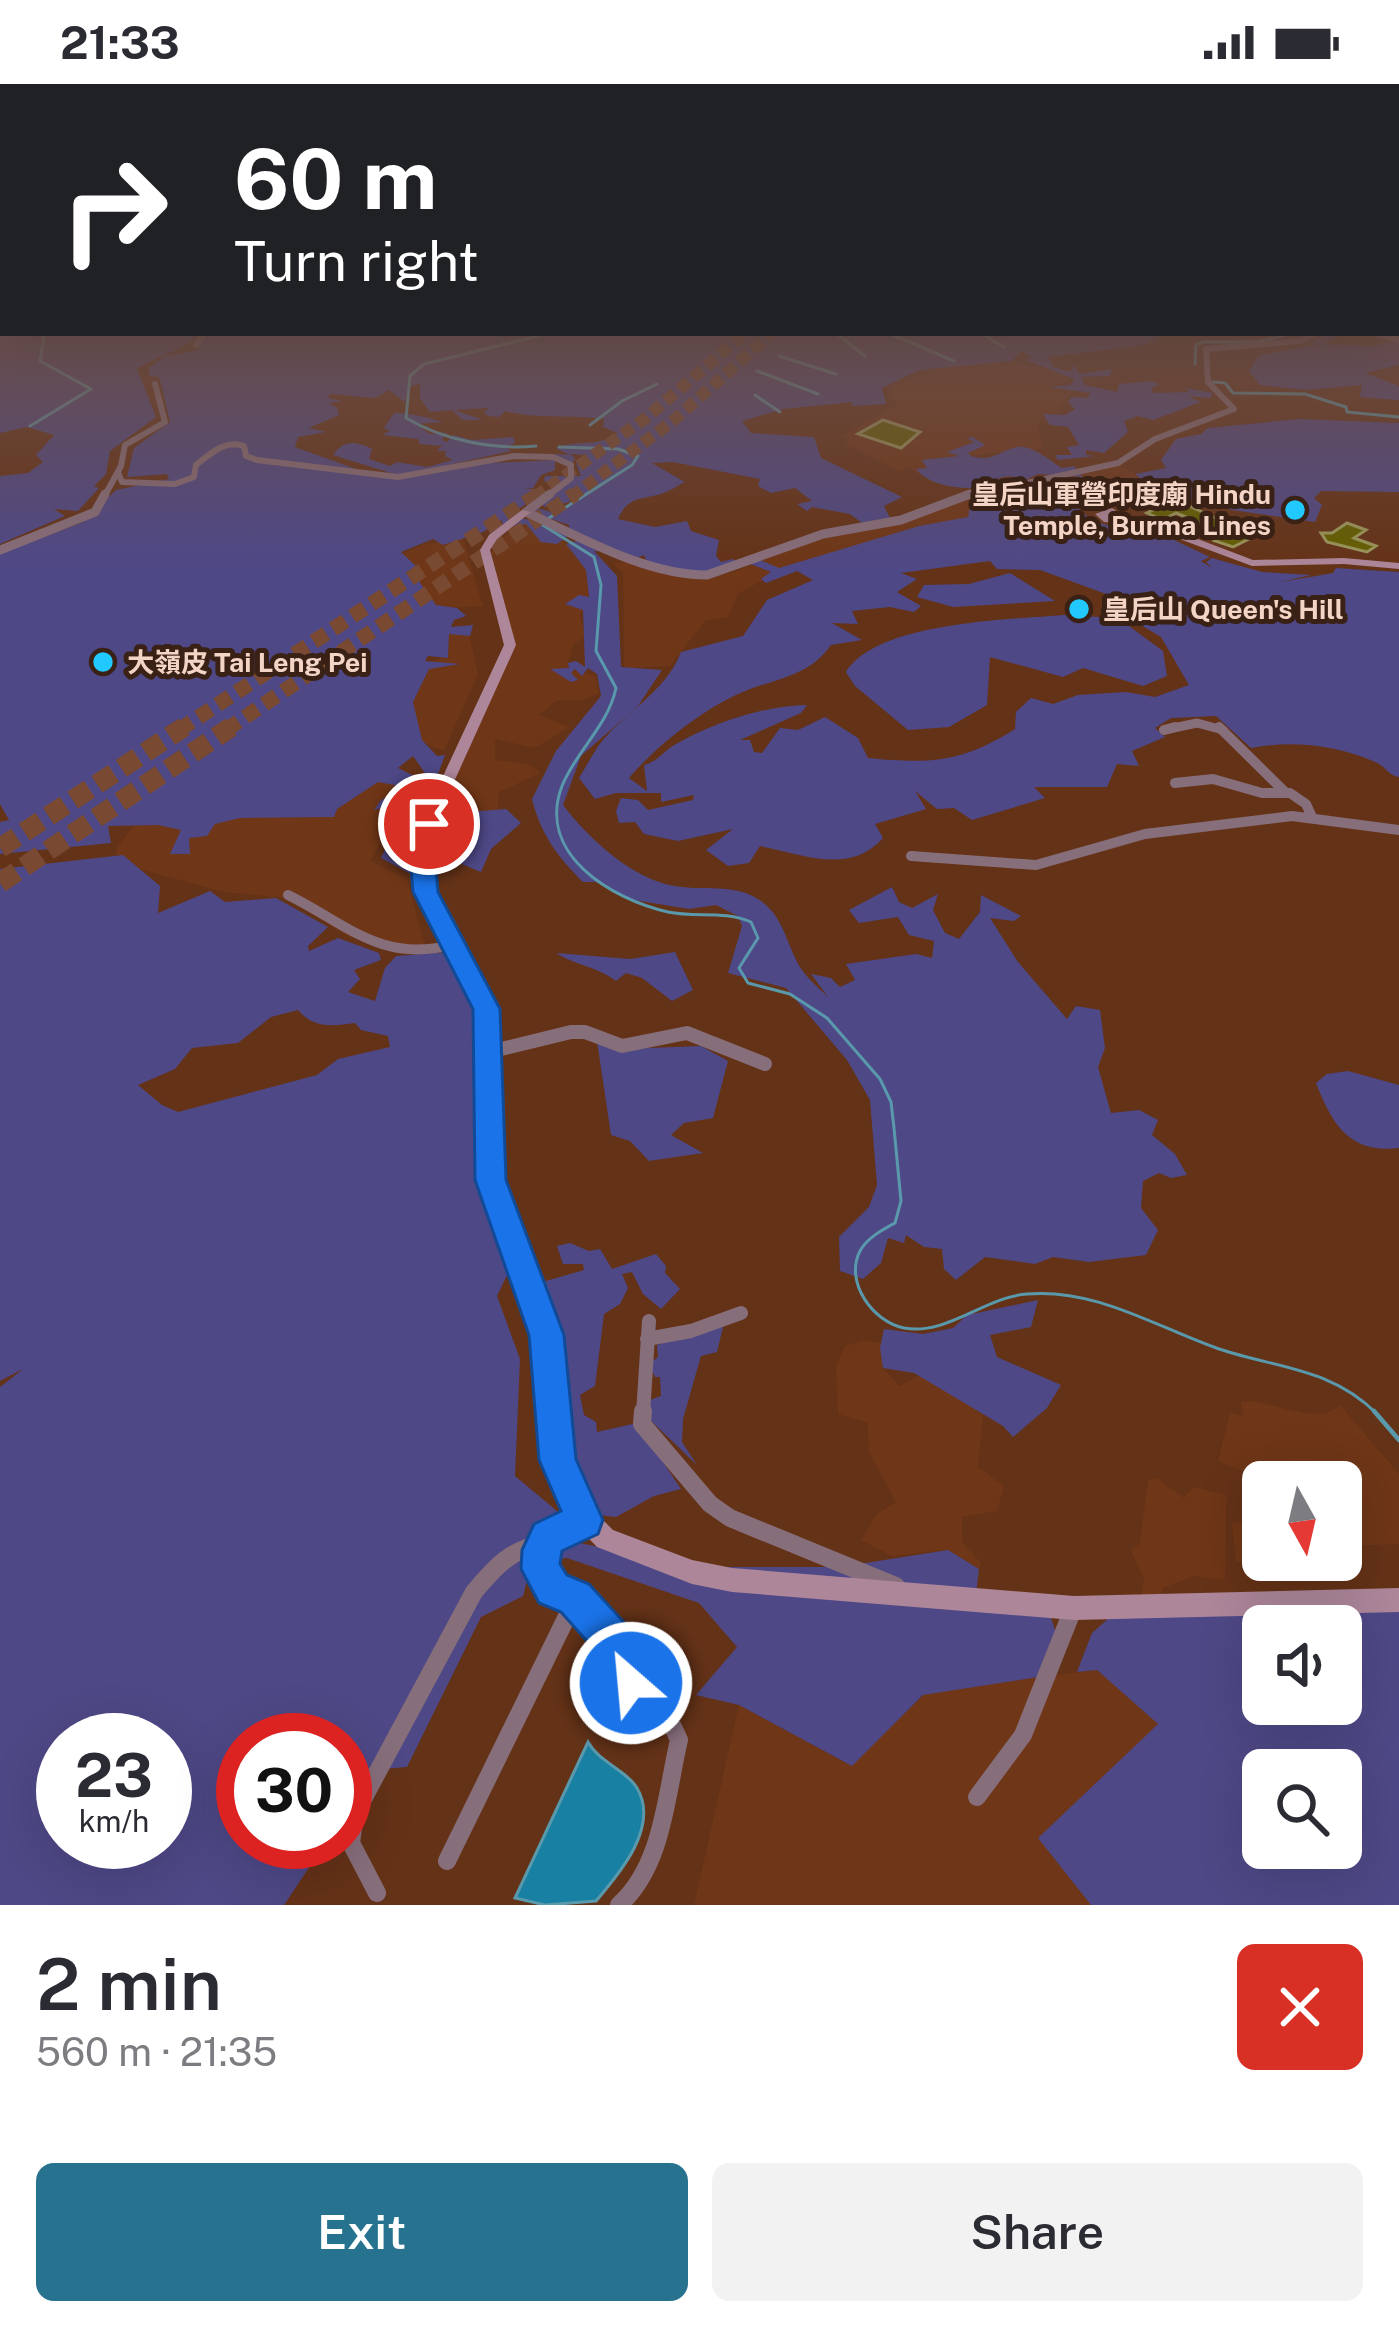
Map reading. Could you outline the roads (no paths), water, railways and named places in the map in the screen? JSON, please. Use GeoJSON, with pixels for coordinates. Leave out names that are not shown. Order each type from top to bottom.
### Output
{"type":"FeatureCollection","features":[{"type":"Feature","properties":{"kind":"street"},"geometry":{"type":"LineString","coordinates":[[0,550],[87,518],[118,472],[127,443],[165,422],[159,398]]}},
{"type":"Feature","properties":{"kind":"street"},"geometry":{"type":"LineString","coordinates":[[540,518],[594,544],[679,572],[696,576],[725,572],[823,534],[886,524],[972,493],[1121,462],[1155,440],[1234,410],[1223,398]]}},
{"type":"Feature","properties":{"kind":"street"},"geometry":{"type":"LineString","coordinates":[[109,484],[189,480],[200,460],[233,443],[244,446],[246,456],[254,460],[296,461],[372,476],[425,476],[494,459],[544,457],[571,465],[571,478],[540,518],[485,548],[510,645],[425,838],[425,892],[482,996],[489,1052],[490,1180],[547,1335],[558,1460],[584,1520],[605,1539],[692,1572],[732,1580],[1074,1607],[1399,1600]]}},
{"type":"Feature","properties":{"kind":"street"},"geometry":{"type":"LineString","coordinates":[[118,472],[121,484]]}},
{"type":"Feature","properties":{"kind":"street"},"geometry":{"type":"LineString","coordinates":[[101,500],[121,484]]}},
{"type":"Feature","properties":{"kind":"street"},"geometry":{"type":"LineString","coordinates":[[1121,518],[1252,562],[1399,566]]}},
{"type":"Feature","properties":{"kind":"street"},"geometry":{"type":"LineString","coordinates":[[1164,730],[1196,721],[1215,723],[1245,746],[1285,792],[1302,800],[1312,817]]}},
{"type":"Feature","properties":{"kind":"street"},"geometry":{"type":"LineString","coordinates":[[1175,783],[1213,779],[1262,794],[1285,792]]}},
{"type":"Feature","properties":{"kind":"street"},"geometry":{"type":"LineString","coordinates":[[910,856],[1036,865],[1145,834],[1312,817],[1399,830]]}},
{"type":"Feature","properties":{"kind":"street"},"geometry":{"type":"LineString","coordinates":[[289,895],[392,950],[420,954],[451,945]]}},
{"type":"Feature","properties":{"kind":"street"},"geometry":{"type":"LineString","coordinates":[[489,1052],[571,1032],[585,1031],[622,1046],[687,1033],[765,1064]]}},
{"type":"Feature","properties":{"kind":"street"},"geometry":{"type":"LineString","coordinates":[[741,1312],[691,1330],[648,1330],[641,1424],[710,1504],[730,1518],[909,1592]]}},
{"type":"Feature","properties":{"kind":"street"},"geometry":{"type":"LineString","coordinates":[[376,1892],[351,1843],[355,1814],[464,1608],[507,1555],[525,1544],[544,1543],[584,1520]]}},
{"type":"Feature","properties":{"kind":"street"},"geometry":{"type":"LineString","coordinates":[[544,1543],[541,1569],[553,1589],[575,1598],[618,1645],[635,1694],[674,1727],[679,1740],[651,1861],[637,1889],[619,1905]]}},
{"type":"Feature","properties":{"kind":"street"},"geometry":{"type":"LineString","coordinates":[[447,1861],[575,1598]]}},
{"type":"Feature","properties":{"kind":"street"},"geometry":{"type":"LineString","coordinates":[[977,1797],[991,1785],[1028,1721],[1058,1662],[1074,1607]]}},
{"type":"Feature","properties":{"kind":"water"},"geometry":{"type":"Polygon","coordinates":[[[588,1742],[637,1788],[644,1818],[634,1849],[596,1901],[545,1905],[515,1898],[588,1742]]]}},
{"type":"Feature","properties":{"kind":"waterway"},"geometry":{"type":"LineString","coordinates":[[30,426],[76,398]]}},
{"type":"Feature","properties":{"kind":"waterway"},"geometry":{"type":"LineString","coordinates":[[408,398],[406,418],[436,432],[469,442],[536,446]]}},
{"type":"Feature","properties":{"kind":"waterway"},"geometry":{"type":"LineString","coordinates":[[590,425],[628,398]]}},
{"type":"Feature","properties":{"kind":"waterway"},"geometry":{"type":"LineString","coordinates":[[759,398],[780,412]]}},
{"type":"Feature","properties":{"kind":"waterway"},"geometry":{"type":"LineString","coordinates":[[1318,398],[1346,407],[1347,412],[1399,417]]}},
{"type":"Feature","properties":{"kind":"waterway"},"geometry":{"type":"LineString","coordinates":[[549,518],[632,465],[638,456],[618,449],[559,447]]}},
{"type":"Feature","properties":{"kind":"waterway"},"geometry":{"type":"LineString","coordinates":[[541,524],[594,557],[601,585],[596,651],[616,688],[606,714],[562,786],[557,810],[560,833],[584,870],[624,896],[668,912],[751,922],[758,938],[739,968],[748,983],[790,994],[827,1018],[880,1079],[891,1102],[901,1201],[895,1223],[867,1242],[856,1263],[859,1287],[872,1309],[893,1324],[920,1329],[951,1322],[1011,1297],[1077,1297],[1219,1349],[1322,1378],[1375,1412]]}},
{"type":"Feature","properties":{"kind":"waterway"},"geometry":{"type":"LineString","coordinates":[[1375,1412],[1399,1440]]}},
{"type":"Feature","properties":{"kind":"tunnel"},"geometry":{"type":"LineString","coordinates":[[535,497],[669,398]]}},
{"type":"Feature","properties":{"kind":"tunnel"},"geometry":{"type":"LineString","coordinates":[[571,497],[699,398]]}},
{"type":"Feature","properties":{"kind":"tunnel"},"geometry":{"type":"LineString","coordinates":[[179,730],[539,494]]}},
{"type":"Feature","properties":{"kind":"tunnel"},"geometry":{"type":"LineString","coordinates":[[226,730],[575,494]]}},
{"type":"Feature","properties":{"kind":"tunnel"},"geometry":{"type":"LineString","coordinates":[[0,848],[184,727]]}},
{"type":"Feature","properties":{"kind":"tunnel"},"geometry":{"type":"LineString","coordinates":[[0,883],[231,727]]}},
{"type":"Feature","properties":{"kind":"place","name":"皇后山軍營印度廟 Hindu Temple, Burma Lines"},"geometry":{"type":"Point","coordinates":[1295,510]}},
{"type":"Feature","properties":{"kind":"place","name":"皇后山 Queen's Hill"},"geometry":{"type":"Point","coordinates":[1079,609]}},
{"type":"Feature","properties":{"kind":"place","name":"大嶺皮 Tai Leng Pei"},"geometry":{"type":"Point","coordinates":[103,662]}}]}
